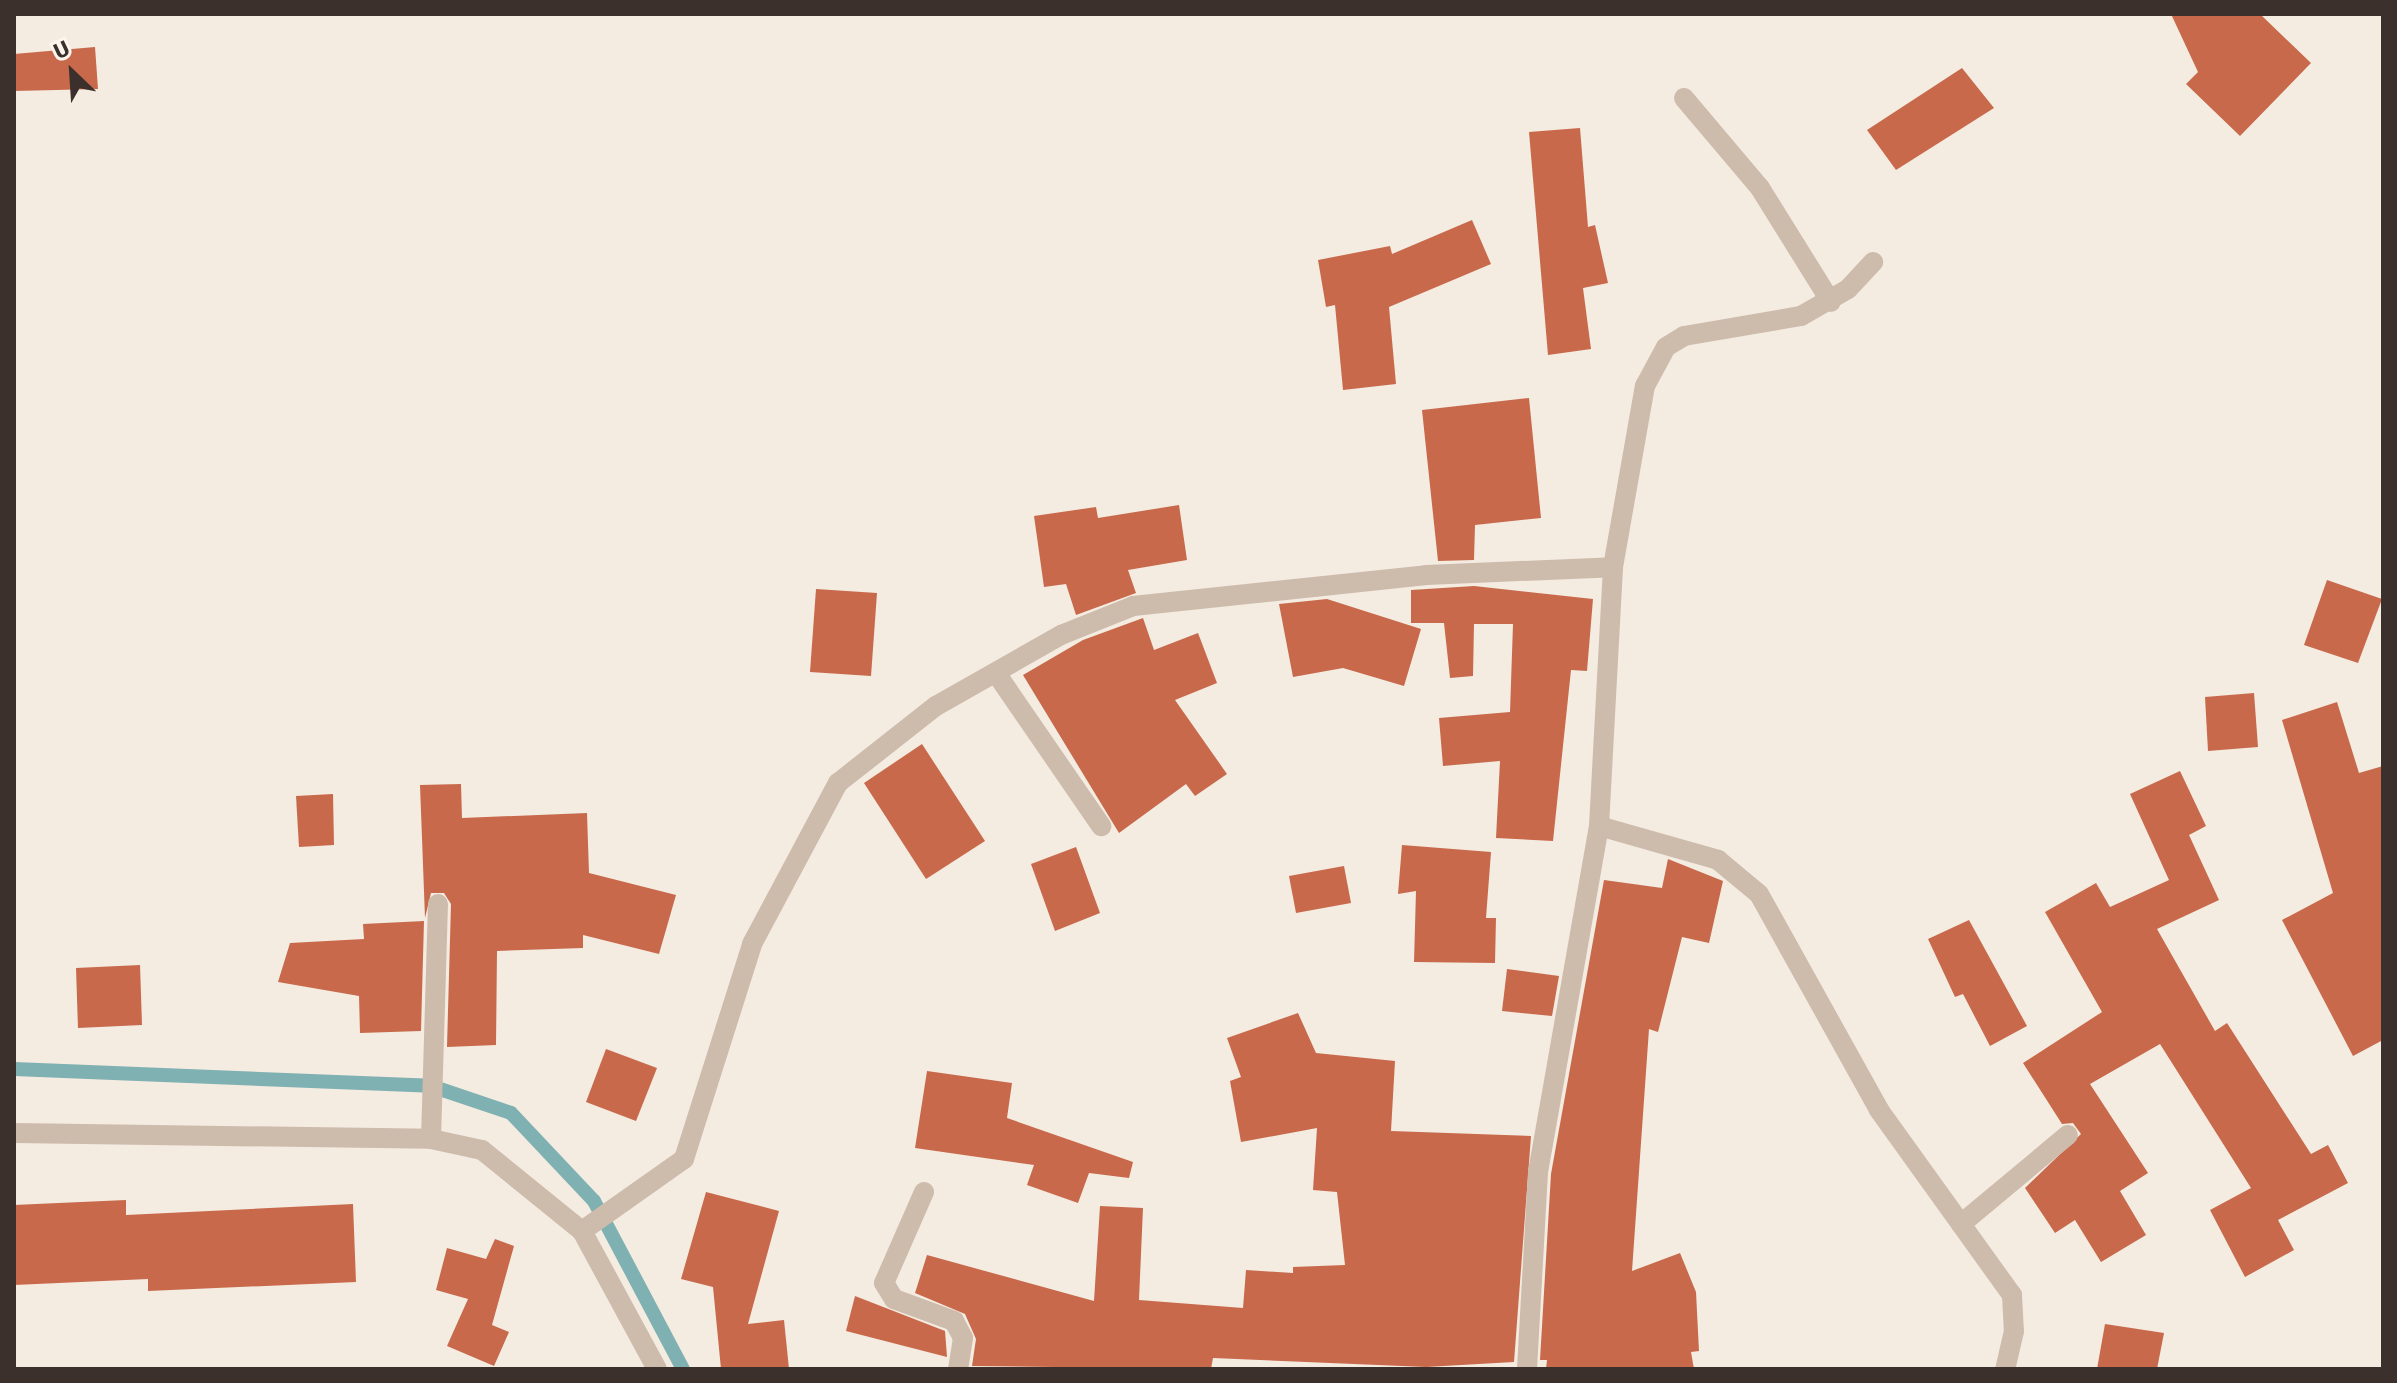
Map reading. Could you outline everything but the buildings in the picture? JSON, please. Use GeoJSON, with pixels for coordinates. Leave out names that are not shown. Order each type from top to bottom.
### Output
{"type":"FeatureCollection","features":[{"type":"Feature","properties":{"kind":"street"},"geometry":{"type":"LineString","coordinates":[[1684,98],[1760,188],[1831,302]]}},
{"type":"Feature","properties":{"kind":"street"},"geometry":{"type":"LineString","coordinates":[[1527,1369],[1538,1172],[1599,826],[1613,567],[1645,386],[1666,347],[1684,336],[1801,316],[1831,302],[1873,262]]}},
{"type":"Feature","properties":{"kind":"street"},"geometry":{"type":"LineString","coordinates":[[597,1222],[684,1159],[752,944],[838,783],[889,736],[1061,635],[1162,601],[1426,575],[1613,567]]}},
{"type":"Feature","properties":{"kind":"street"},"geometry":{"type":"LineString","coordinates":[[996,673],[1101,826]]}},
{"type":"Feature","properties":{"kind":"street"},"geometry":{"type":"LineString","coordinates":[[1599,826],[1718,860],[1746,878],[1775,915],[1879,1110],[2012,1295],[2014,1331],[2005,1369]]}},
{"type":"Feature","properties":{"kind":"street"},"geometry":{"type":"LineString","coordinates":[[431,1139],[438,904]]}},
{"type":"Feature","properties":{"kind":"street"},"geometry":{"type":"LineString","coordinates":[[14,1133],[431,1139],[482,1150],[597,1222],[657,1369]]}},
{"type":"Feature","properties":{"kind":"street"},"geometry":{"type":"LineString","coordinates":[[1961,1224],[2068,1135]]}},
{"type":"Feature","properties":{"kind":"street"},"geometry":{"type":"LineString","coordinates":[[924,1192],[884,1283],[894,1299],[954,1321],[963,1338],[958,1369]]}},
{"type":"Feature","properties":{"kind":"waterway"},"geometry":{"type":"LineString","coordinates":[[14,1069],[431,1086],[511,1113],[594,1201],[683,1369]]}}]}
